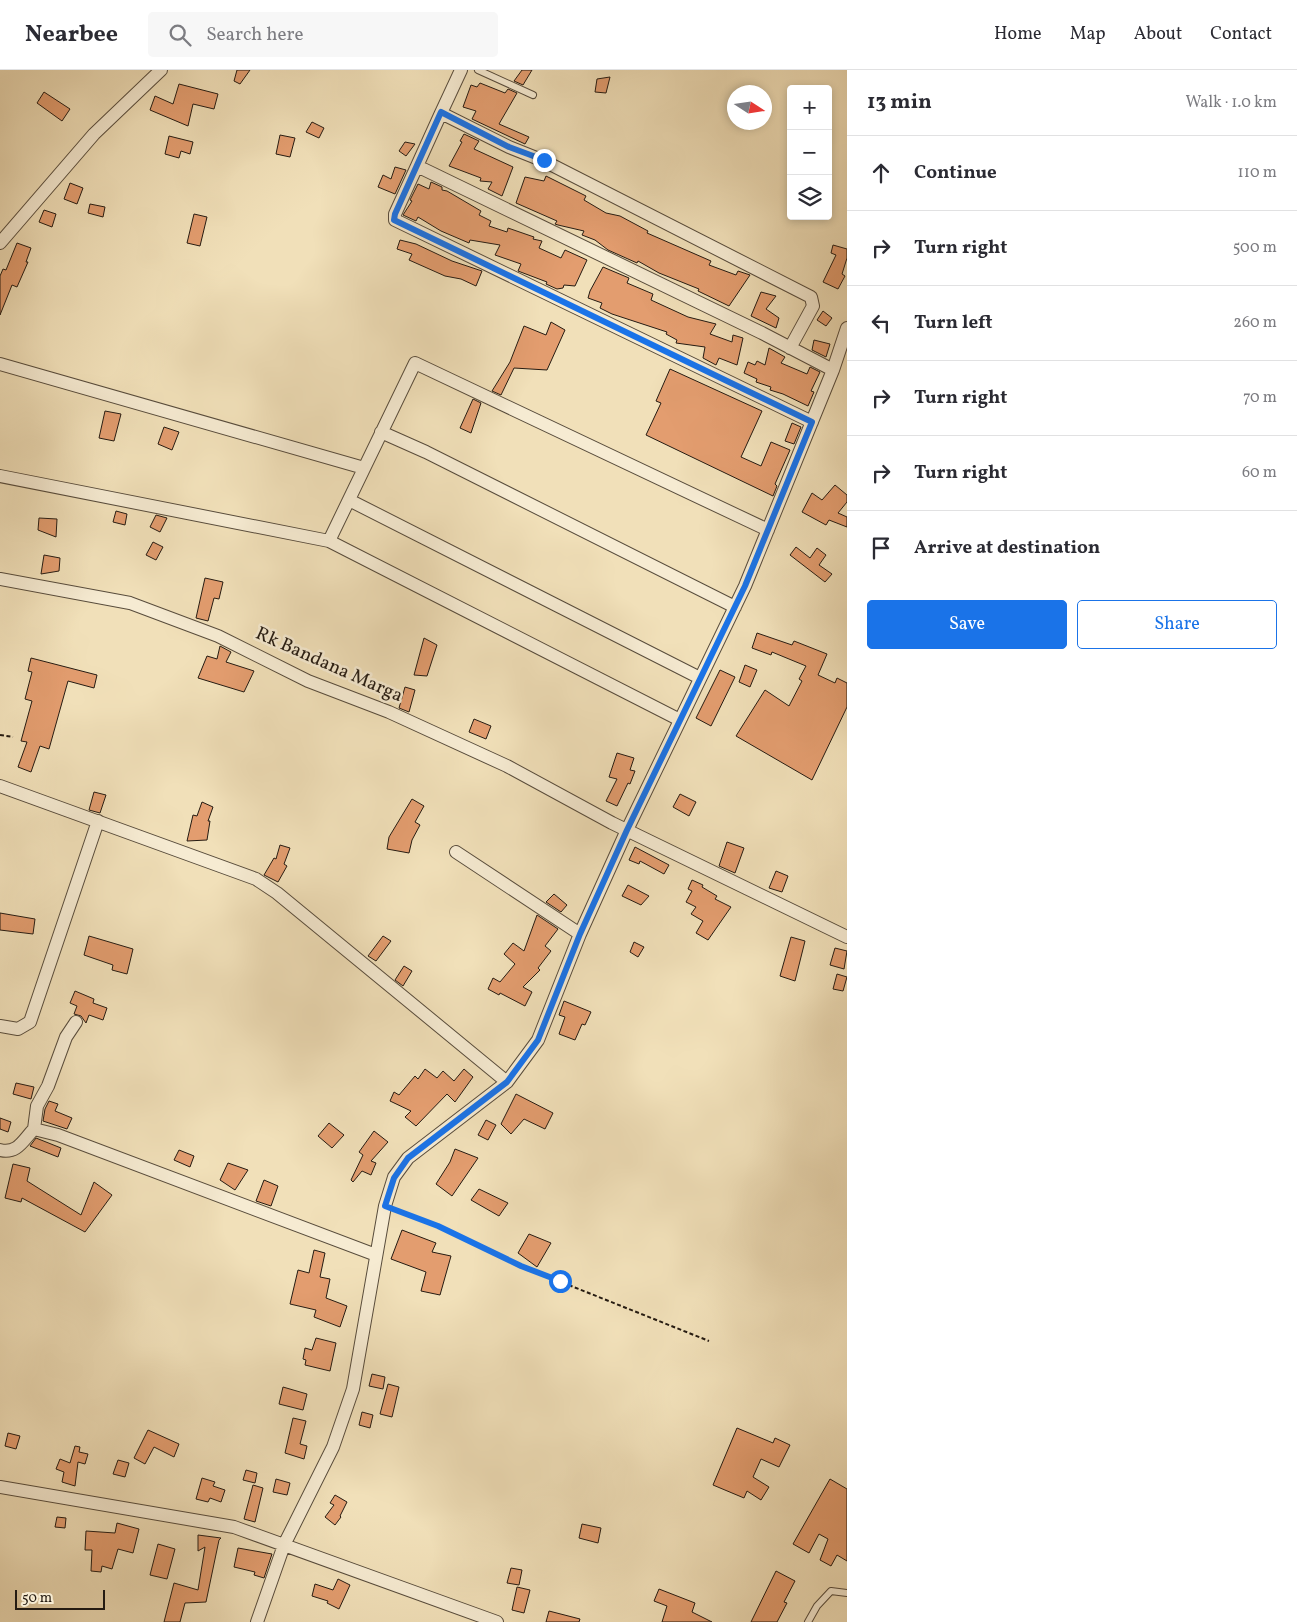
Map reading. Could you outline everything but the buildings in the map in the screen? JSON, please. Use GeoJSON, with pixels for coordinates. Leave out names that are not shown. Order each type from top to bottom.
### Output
{"type":"FeatureCollection","features":[{"type":"Feature","properties":{"kind":"street"},"geometry":{"type":"LineString","coordinates":[[0,243],[94,134],[161,70]]}},
{"type":"Feature","properties":{"kind":"street"},"geometry":{"type":"LineString","coordinates":[[461,70],[395,214],[394,220],[812,422]]}},
{"type":"Feature","properties":{"kind":"street"},"geometry":{"type":"LineString","coordinates":[[441,112],[509,147],[544,160],[811,297],[813,306],[790,348]]}},
{"type":"Feature","properties":{"kind":"street"},"geometry":{"type":"LineString","coordinates":[[417,166],[747,325],[833,370]]}},
{"type":"Feature","properties":{"kind":"street"},"geometry":{"type":"LineString","coordinates":[[257,1622],[284,1545],[333,1447],[353,1389],[385,1206],[394,1178],[408,1158],[507,1082],[538,1040],[580,934],[627,830],[735,607],[846,336]]}},
{"type":"Feature","properties":{"kind":"street"},"geometry":{"type":"LineString","coordinates":[[328,541],[414,363],[768,530]]}},
{"type":"Feature","properties":{"kind":"street"},"geometry":{"type":"LineString","coordinates":[[0,364],[364,468]]}},
{"type":"Feature","properties":{"kind":"street"},"geometry":{"type":"LineString","coordinates":[[381,432],[426,452],[735,607]]}},
{"type":"Feature","properties":{"kind":"street"},"geometry":{"type":"LineString","coordinates":[[0,476],[328,541],[680,720]]}},
{"type":"Feature","properties":{"kind":"street"},"geometry":{"type":"LineString","coordinates":[[348,500],[700,678]]}},
{"type":"Feature","properties":{"kind":"street","name":"Rk Bandana Marga"},"geometry":{"type":"LineString","coordinates":[[0,579],[130,603],[194,626],[268,659],[308,681],[390,712],[507,766],[627,830],[847,937]]}},
{"type":"Feature","properties":{"kind":"street"},"geometry":{"type":"LineString","coordinates":[[0,786],[256,879],[277,893],[507,1082]]}},
{"type":"Feature","properties":{"kind":"street"},"geometry":{"type":"LineString","coordinates":[[0,1026],[18,1028],[30,1022],[98,821]]}},
{"type":"Feature","properties":{"kind":"street"},"geometry":{"type":"LineString","coordinates":[[456,852],[580,934]]}},
{"type":"Feature","properties":{"kind":"street"},"geometry":{"type":"LineString","coordinates":[[0,1150],[8,1152],[20,1147],[34,1129],[37,1106],[48,1086],[66,1037],[76,1022]]}},
{"type":"Feature","properties":{"kind":"street"},"geometry":{"type":"LineString","coordinates":[[34,1129],[58,1135],[376,1255]]}},
{"type":"Feature","properties":{"kind":"street"},"geometry":{"type":"LineString","coordinates":[[0,1487],[234,1527],[497,1622]]}},
{"type":"Feature","properties":{"kind":"lane"},"geometry":{"type":"LineString","coordinates":[[478,70],[533,95]]}},
{"type":"Feature","properties":{"kind":"lane"},"geometry":{"type":"LineString","coordinates":[[808,1622],[817,1606],[830,1591],[847,1593]]}},
{"type":"Feature","properties":{"kind":"path"},"geometry":{"type":"LineString","coordinates":[[0,735],[13,737]]}},
{"type":"Feature","properties":{"kind":"path"},"geometry":{"type":"LineString","coordinates":[[385,1206],[438,1226],[521,1266],[709,1341]]}},
{"type":"Feature","properties":{"kind":"route"},"geometry":{"type":"LineString","coordinates":[[544,160],[509,147],[441,112],[394,220],[812,422],[745,586],[627,830],[580,934],[538,1040],[507,1082],[408,1158],[394,1178],[385,1206],[438,1226],[521,1266],[560,1281]]}}]}
